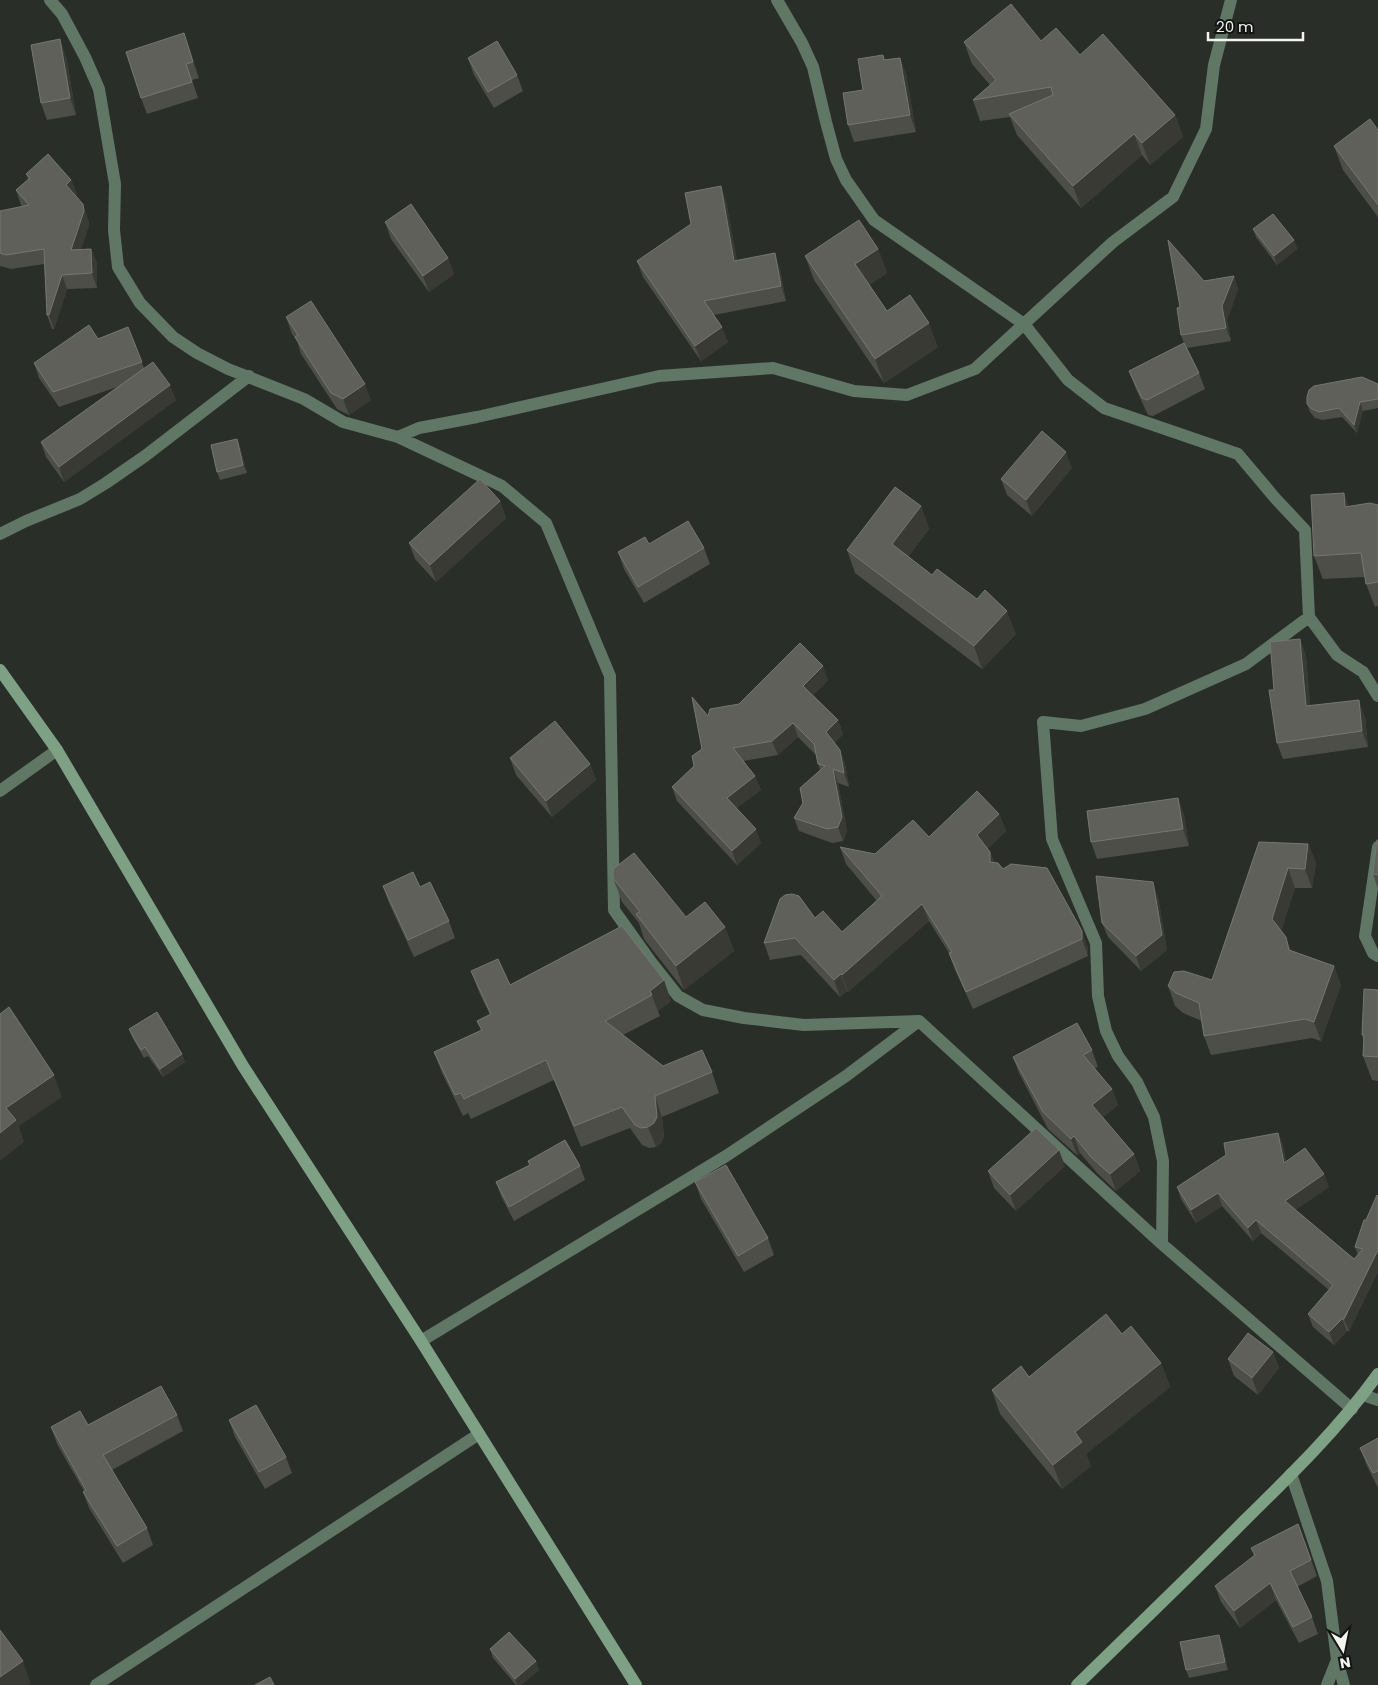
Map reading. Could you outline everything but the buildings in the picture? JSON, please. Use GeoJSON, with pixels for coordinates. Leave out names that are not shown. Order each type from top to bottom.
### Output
{"type":"FeatureCollection","features":[{"type":"Feature","properties":{"kind":"main road"},"geometry":{"type":"LineString","coordinates":[[0,670],[58,750],[244,1066],[479,1434],[636,1685]]}},
{"type":"Feature","properties":{"kind":"main road"},"geometry":{"type":"LineString","coordinates":[[1077,1685],[1292,1474],[1352,1408],[1378,1374]]}},
{"type":"Feature","properties":{"kind":"street"},"geometry":{"type":"LineString","coordinates":[[50,0],[62,14],[85,57],[99,89],[115,184],[114,230],[118,267],[140,303],[173,337],[205,357],[228,369],[304,399],[343,422],[398,437],[502,486],[546,523],[610,676],[614,910],[678,996],[703,1010],[778,1022],[804,1024],[919,1021],[1162,1244],[1352,1408]]}},
{"type":"Feature","properties":{"kind":"street"},"geometry":{"type":"LineString","coordinates":[[777,0],[814,68],[836,159],[846,180],[874,220],[1024,324],[1068,380],[1104,408],[1238,454],[1305,530],[1310,617],[1337,656],[1363,672],[1378,696]]}},
{"type":"Feature","properties":{"kind":"street"},"geometry":{"type":"LineString","coordinates":[[398,437],[419,428],[477,417],[659,376],[773,368],[854,391],[907,395],[975,369],[1112,242],[1173,197],[1206,129],[1214,65],[1231,0]]}},
{"type":"Feature","properties":{"kind":"street"},"geometry":{"type":"LineString","coordinates":[[0,534],[26,521],[80,500],[145,456],[249,376]]}},
{"type":"Feature","properties":{"kind":"street"},"geometry":{"type":"LineString","coordinates":[[1162,1244],[1163,1161],[1154,1117],[1137,1082],[1118,1056],[1106,1031],[1098,996],[1096,943],[1052,838],[1043,722],[1081,726],[1145,709],[1246,664],[1310,617]]}},
{"type":"Feature","properties":{"kind":"street"},"geometry":{"type":"LineString","coordinates":[[0,791],[58,750]]}},
{"type":"Feature","properties":{"kind":"street"},"geometry":{"type":"LineString","coordinates":[[1378,847],[1365,936],[1373,953],[1378,956]]}},
{"type":"Feature","properties":{"kind":"street"},"geometry":{"type":"LineString","coordinates":[[420,1341],[726,1156],[846,1076],[919,1021]]}},
{"type":"Feature","properties":{"kind":"street"},"geometry":{"type":"LineString","coordinates":[[1363,1395],[1378,1400]]}},
{"type":"Feature","properties":{"kind":"street"},"geometry":{"type":"LineString","coordinates":[[96,1685],[479,1434]]}},
{"type":"Feature","properties":{"kind":"street"},"geometry":{"type":"LineString","coordinates":[[1292,1474],[1327,1581],[1337,1660],[1344,1685]]}},
{"type":"Feature","properties":{"kind":"street"},"geometry":{"type":"LineString","coordinates":[[1327,1685],[1337,1660]]}}]}
